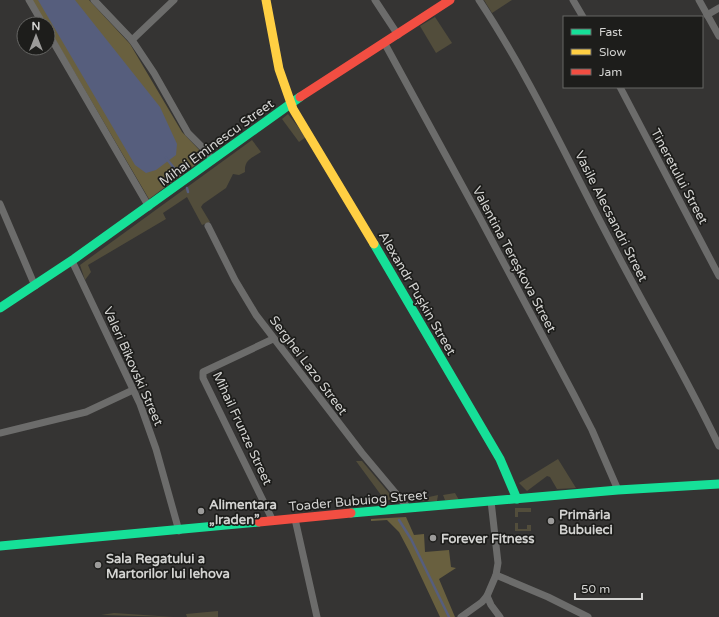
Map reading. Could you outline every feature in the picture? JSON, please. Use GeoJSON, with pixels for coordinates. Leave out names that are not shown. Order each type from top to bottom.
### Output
{"type":"FeatureCollection","features":[{"type":"Feature","properties":{"kind":"street"},"geometry":{"type":"LineString","coordinates":[[29,0],[38,16]]}},
{"type":"Feature","properties":{"kind":"street"},"geometry":{"type":"LineString","coordinates":[[94,0],[132,40],[154,73],[172,108],[188,133],[205,150],[212,160]]}},
{"type":"Feature","properties":{"kind":"street"},"geometry":{"type":"LineString","coordinates":[[132,40],[174,0]]}},
{"type":"Feature","properties":{"kind":"street","name":"Alexandr Pușkin Street"},"geometry":{"type":"LineString","coordinates":[[266,0],[279,69],[291,104],[500,459],[517,499]]}},
{"type":"Feature","properties":{"kind":"street"},"geometry":{"type":"LineString","coordinates":[[375,0],[398,35]]}},
{"type":"Feature","properties":{"kind":"street","name":"Mihai Eminescu Street"},"geometry":{"type":"LineString","coordinates":[[0,308],[72,261],[291,104],[385,44],[450,0]]}},
{"type":"Feature","properties":{"kind":"street","name":"Vasile Alecsandri Street"},"geometry":{"type":"LineString","coordinates":[[479,0],[495,24],[565,151],[611,242],[719,446]]}},
{"type":"Feature","properties":{"kind":"street"},"geometry":{"type":"LineString","coordinates":[[574,0],[582,16]]}},
{"type":"Feature","properties":{"kind":"street"},"geometry":{"type":"LineString","coordinates":[[699,0],[719,36]]}},
{"type":"Feature","properties":{"kind":"street"},"geometry":{"type":"LineString","coordinates":[[706,15],[719,8]]}},
{"type":"Feature","properties":{"kind":"street","name":"Valentina Tereșkova Street"},"geometry":{"type":"LineString","coordinates":[[385,44],[482,220],[577,401],[592,430],[618,490]]}},
{"type":"Feature","properties":{"kind":"street"},"geometry":{"type":"LineString","coordinates":[[56,46],[149,207]]}},
{"type":"Feature","properties":{"kind":"street","name":"Tineretului Street"},"geometry":{"type":"LineString","coordinates":[[621,88],[719,276]]}},
{"type":"Feature","properties":{"kind":"street"},"geometry":{"type":"LineString","coordinates":[[0,204],[35,286]]}},
{"type":"Feature","properties":{"kind":"street","name":"Serghei Lazo Street"},"geometry":{"type":"LineString","coordinates":[[208,226],[235,280],[256,315],[362,453],[408,508]]}},
{"type":"Feature","properties":{"kind":"street","name":"Valeri Bîkovski Street"},"geometry":{"type":"LineString","coordinates":[[72,261],[140,404],[156,449],[179,531]]}},
{"type":"Feature","properties":{"kind":"street","name":"Mihail Frunze Street"},"geometry":{"type":"LineString","coordinates":[[273,521],[203,378],[202,372],[274,339]]}},
{"type":"Feature","properties":{"kind":"street"},"geometry":{"type":"LineString","coordinates":[[0,433],[86,412],[133,390]]}},
{"type":"Feature","properties":{"kind":"street","name":"Toader Bubuiog Street"},"geometry":{"type":"LineString","coordinates":[[0,546],[179,531],[408,508],[618,490],[719,484]]}},
{"type":"Feature","properties":{"kind":"street"},"geometry":{"type":"LineString","coordinates":[[461,617],[482,602],[487,596],[496,576],[498,553],[491,501]]}},
{"type":"Feature","properties":{"kind":"street"},"geometry":{"type":"LineString","coordinates":[[295,519],[317,617]]}},
{"type":"Feature","properties":{"kind":"street"},"geometry":{"type":"LineString","coordinates":[[496,576],[548,597],[588,617]]}},
{"type":"Feature","properties":{"kind":"street"},"geometry":{"type":"LineString","coordinates":[[487,596],[491,605],[500,617]]}},
{"type":"Feature","properties":{"kind":"shaded area"},"geometry":{"type":"Polygon","coordinates":[[[32,0],[89,0],[130,44],[182,132],[206,157],[149,199],[56,41],[56,16],[41,16],[32,0]]]}},
{"type":"Feature","properties":{"kind":"shaded area"},"geometry":{"type":"Polygon","coordinates":[[[484,0],[512,0],[492,13],[484,0]]]}},
{"type":"Feature","properties":{"kind":"shaded area"},"geometry":{"type":"Polygon","coordinates":[[[435,17],[452,43],[436,53],[420,26],[435,17]]]}},
{"type":"Feature","properties":{"kind":"shaded area"},"geometry":{"type":"Polygon","coordinates":[[[288,114],[306,137],[299,142],[282,119],[288,114]]]}},
{"type":"Feature","properties":{"kind":"shaded area"},"geometry":{"type":"Polygon","coordinates":[[[252,140],[261,152],[247,162],[245,172],[239,175],[233,174],[226,188],[201,207],[210,222],[202,225],[187,197],[163,213],[166,219],[88,265],[91,272],[85,280],[80,265],[252,140]]]}},
{"type":"Feature","properties":{"kind":"shaded area"},"geometry":{"type":"Polygon","coordinates":[[[558,459],[576,488],[557,489],[550,477],[547,476],[527,491],[519,483],[558,459]]]}},
{"type":"Feature","properties":{"kind":"shaded area"},"geometry":{"type":"Polygon","coordinates":[[[356,461],[362,461],[394,499],[378,502],[377,500],[381,495],[356,461]]]}},
{"type":"Feature","properties":{"kind":"shaded area"},"geometry":{"type":"Polygon","coordinates":[[[455,493],[459,500],[445,500],[443,495],[455,493]]]}},
{"type":"Feature","properties":{"kind":"shaded area"},"geometry":{"type":"Polygon","coordinates":[[[438,495],[437,501],[421,501],[420,499],[438,495]]]}},
{"type":"Feature","properties":{"kind":"shaded area"},"geometry":{"type":"Polygon","coordinates":[[[515,508],[531,508],[531,512],[518,512],[518,517],[515,517],[515,508]]]}},
{"type":"Feature","properties":{"kind":"shaded area"},"geometry":{"type":"Polygon","coordinates":[[[406,517],[414,535],[424,534],[425,552],[449,550],[451,567],[456,568],[439,579],[455,617],[440,617],[399,532],[387,520],[371,521],[371,519],[406,517]]]}},
{"type":"Feature","properties":{"kind":"shaded area"},"geometry":{"type":"Polygon","coordinates":[[[515,523],[518,523],[518,529],[527,529],[527,525],[531,525],[531,531],[515,531],[515,523]]]}},
{"type":"Feature","properties":{"kind":"shaded area"},"geometry":{"type":"Polygon","coordinates":[[[218,611],[218,617],[187,617],[186,614],[218,611]]]}},
{"type":"Feature","properties":{"kind":"shaded area"},"geometry":{"type":"Polygon","coordinates":[[[114,613],[174,617],[101,615],[114,613]]]}},
{"type":"Feature","properties":{"kind":"water"},"geometry":{"type":"Polygon","coordinates":[[[38,0],[75,0],[160,107],[177,144],[176,155],[156,170],[146,173],[135,165],[56,31],[56,16],[47,16],[38,0]]]}},
{"type":"Feature","properties":{"kind":"waterway"},"geometry":{"type":"LineString","coordinates":[[166,158],[178,173]]}},
{"type":"Feature","properties":{"kind":"waterway"},"geometry":{"type":"LineString","coordinates":[[187,188],[188,192]]}},
{"type":"Feature","properties":{"kind":"waterway"},"geometry":{"type":"LineString","coordinates":[[399,520],[411,539],[449,617]]}},
{"type":"Feature","properties":{"kind":"traffic: fast"},"geometry":{"type":"LineString","coordinates":[[0,308],[74,259],[300,97]]}},
{"type":"Feature","properties":{"kind":"traffic: fast"},"geometry":{"type":"LineString","coordinates":[[374,244],[500,459],[517,499]]}},
{"type":"Feature","properties":{"kind":"traffic: fast"},"geometry":{"type":"LineString","coordinates":[[351,513],[618,490],[719,484]]}},
{"type":"Feature","properties":{"kind":"traffic: fast"},"geometry":{"type":"LineString","coordinates":[[0,546],[259,522]]}},
{"type":"Feature","properties":{"kind":"traffic: slow"},"geometry":{"type":"LineString","coordinates":[[266,0],[279,69],[293,109],[374,244]]}},
{"type":"Feature","properties":{"kind":"traffic: jam"},"geometry":{"type":"LineString","coordinates":[[300,97],[450,0]]}},
{"type":"Feature","properties":{"kind":"traffic: jam"},"geometry":{"type":"LineString","coordinates":[[259,522],[351,513]]}},
{"type":"Feature","properties":{"kind":"place","name":"Alimentara „Iraden”"},"geometry":{"type":"Point","coordinates":[201,511]}},
{"type":"Feature","properties":{"kind":"place","name":"Primăria Bubuieci"},"geometry":{"type":"Point","coordinates":[551,521]}},
{"type":"Feature","properties":{"kind":"place","name":"Forever Fitness"},"geometry":{"type":"Point","coordinates":[433,538]}},
{"type":"Feature","properties":{"kind":"place","name":"Sala Regatului a Martorilor lui Iehova"},"geometry":{"type":"Point","coordinates":[98,565]}}]}
